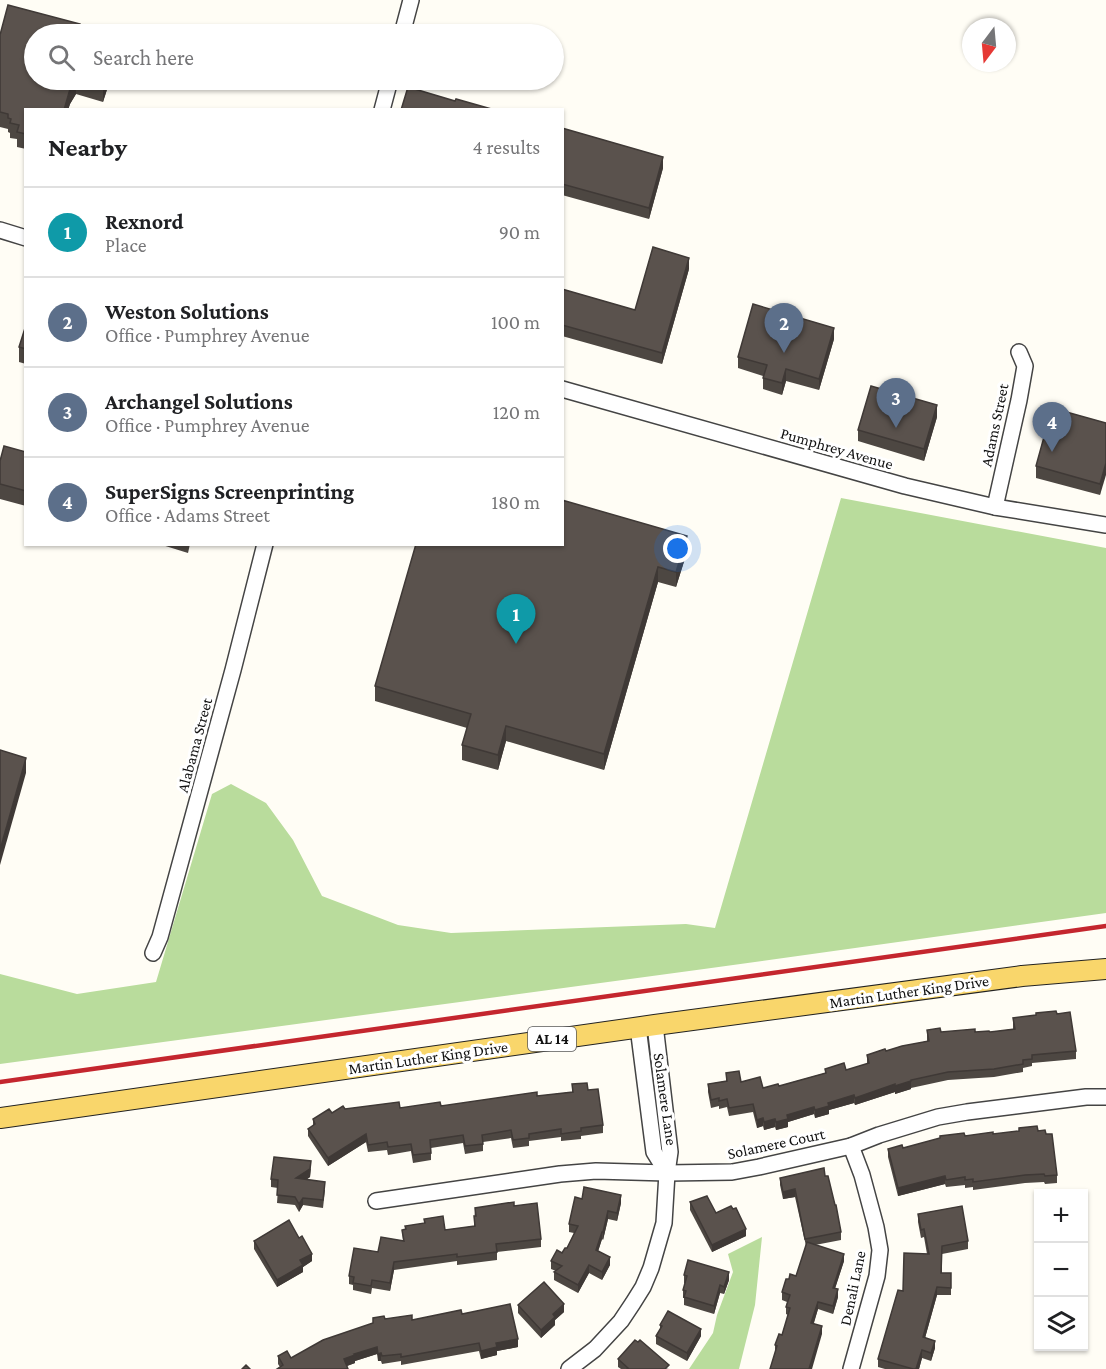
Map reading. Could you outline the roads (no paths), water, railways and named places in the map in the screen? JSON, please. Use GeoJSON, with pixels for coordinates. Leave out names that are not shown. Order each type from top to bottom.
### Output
{"type":"FeatureCollection","features":[{"type":"Feature","properties":{"kind":"main road","name":"Martin Luther King Drive"},"geometry":{"type":"LineString","coordinates":[[0,1118],[646,1026],[1022,976],[1106,969]]}},
{"type":"Feature","properties":{"kind":"street"},"geometry":{"type":"LineString","coordinates":[[405,24],[411,0]]}},
{"type":"Feature","properties":{"kind":"street"},"geometry":{"type":"LineString","coordinates":[[383,108],[387,90]]}},
{"type":"Feature","properties":{"kind":"street"},"geometry":{"type":"LineString","coordinates":[[0,230],[24,237]]}},
{"type":"Feature","properties":{"kind":"street","name":"Adams Street"},"geometry":{"type":"LineString","coordinates":[[995,507],[1023,377],[1024,366],[1019,352]]}},
{"type":"Feature","properties":{"kind":"street","name":"Pumphrey Avenue"},"geometry":{"type":"LineString","coordinates":[[564,390],[905,486],[995,507],[1106,525]]}},
{"type":"Feature","properties":{"kind":"street","name":"Alabama Street"},"geometry":{"type":"LineString","coordinates":[[153,953],[160,937],[264,546]]}},
{"type":"Feature","properties":{"kind":"street","name":"Solamere Lane"},"geometry":{"type":"LineString","coordinates":[[569,1369],[595,1349],[621,1321],[643,1287],[657,1251],[664,1223],[670,1152],[646,1026]]}},
{"type":"Feature","properties":{"kind":"street","name":"Solamere Court"},"geometry":{"type":"LineString","coordinates":[[376,1201],[569,1173],[596,1171],[732,1172],[850,1146],[879,1135],[967,1112],[1086,1097],[1106,1097]]}},
{"type":"Feature","properties":{"kind":"street","name":"Denali Lane"},"geometry":{"type":"LineString","coordinates":[[850,1146],[862,1175],[880,1250],[877,1276],[851,1369]]}},
{"type":"Feature","properties":{"kind":"railway"},"geometry":{"type":"LineString","coordinates":[[0,1082],[1106,926]]}},
{"type":"Feature","properties":{"kind":"place","name":"Weston Solutions"},"geometry":{"type":"Point","coordinates":[784,353]}},
{"type":"Feature","properties":{"kind":"place","name":"Archangel Solutions"},"geometry":{"type":"Point","coordinates":[896,428]}},
{"type":"Feature","properties":{"kind":"place","name":"SuperSigns Screenprinting"},"geometry":{"type":"Point","coordinates":[1052,452]}},
{"type":"Feature","properties":{"kind":"place","name":"Rexnord"},"geometry":{"type":"Point","coordinates":[516,644]}}]}
